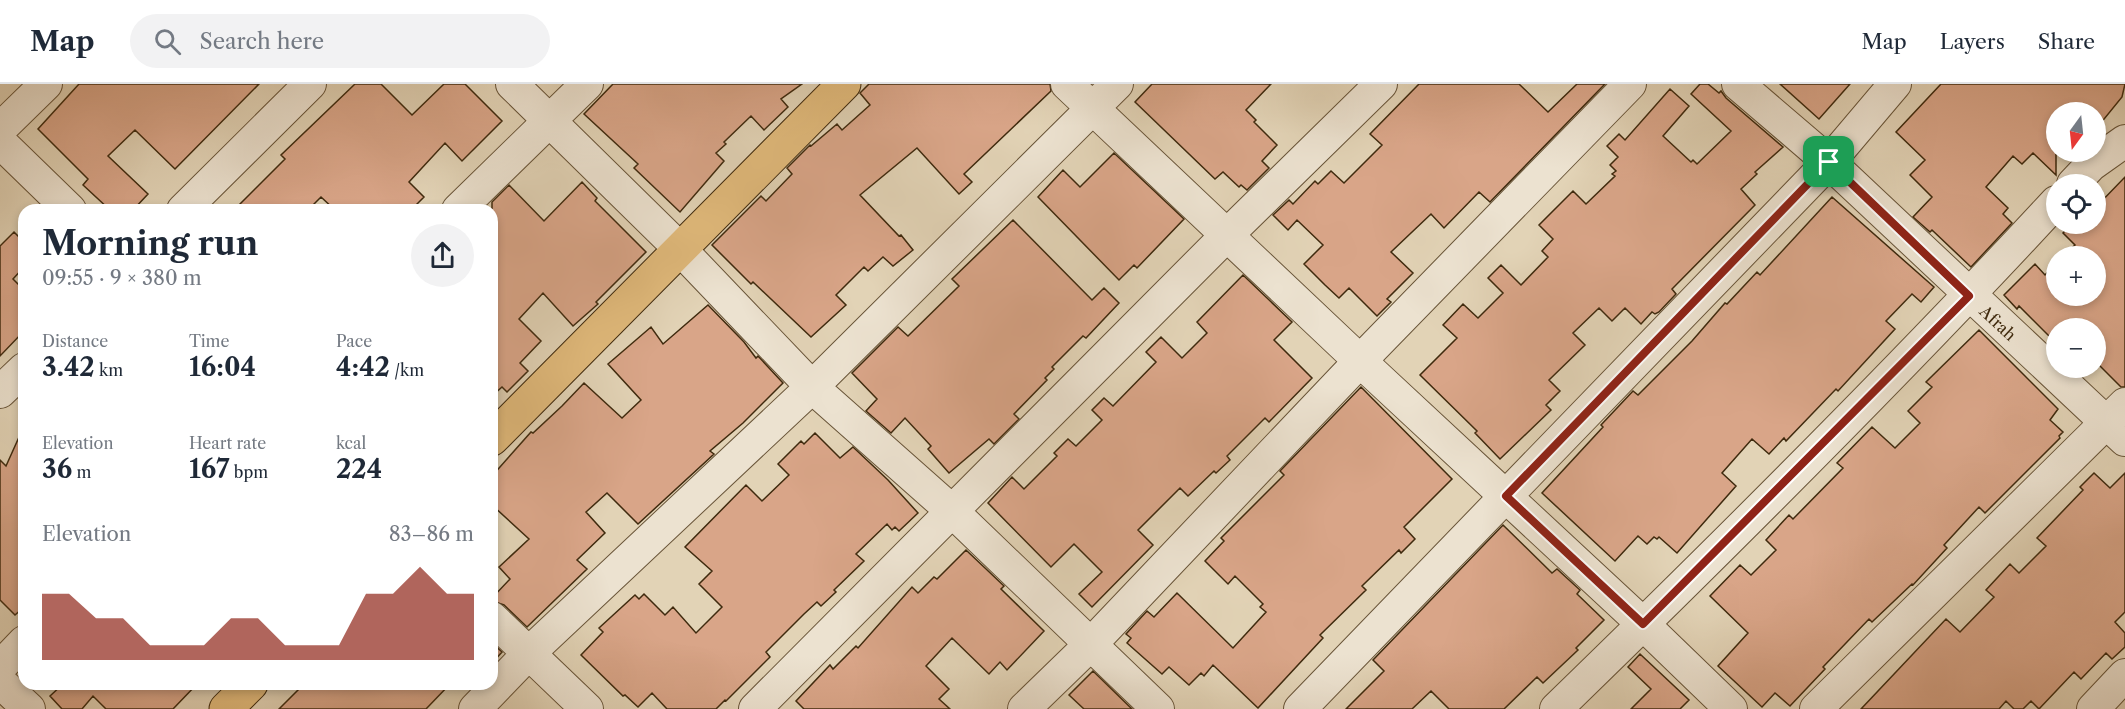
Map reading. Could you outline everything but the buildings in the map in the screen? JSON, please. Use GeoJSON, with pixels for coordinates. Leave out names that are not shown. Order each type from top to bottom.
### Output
{"type":"FeatureCollection","features":[{"type":"Feature","properties":{"kind":"main road"},"geometry":{"type":"LineString","coordinates":[[498,433],[844,84]]}},
{"type":"Feature","properties":{"kind":"main road"},"geometry":{"type":"LineString","coordinates":[[226,709],[244,690]]}},
{"type":"Feature","properties":{"kind":"street"},"geometry":{"type":"LineString","coordinates":[[0,129],[46,84]]}},
{"type":"Feature","properties":{"kind":"street"},"geometry":{"type":"LineString","coordinates":[[189,204],[310,84]]}},
{"type":"Feature","properties":{"kind":"street"},"geometry":{"type":"LineString","coordinates":[[512,84],[680,249],[812,387],[952,512],[1158,709]]}},
{"type":"Feature","properties":{"kind":"street"},"geometry":{"type":"LineString","coordinates":[[464,204],[587,84]]}},
{"type":"Feature","properties":{"kind":"street"},"geometry":{"type":"LineString","coordinates":[[1067,84],[1731,709]]}},
{"type":"Feature","properties":{"kind":"street"},"geometry":{"type":"LineString","coordinates":[[498,685],[529,653],[812,387],[1118,84]]}},
{"type":"Feature","properties":{"kind":"street"},"geometry":{"type":"LineString","coordinates":[[755,709],[1227,235],[1381,84]]}},
{"type":"Feature","properties":{"kind":"street"},"geometry":{"type":"LineString","coordinates":[[1024,709],[1091,644],[1360,361],[1630,84]]}},
{"type":"Feature","properties":{"kind":"street","name":"Afrah"},"geometry":{"type":"LineString","coordinates":[[1738,84],[1829,162],[1969,296],[2119,422]]}},
{"type":"Feature","properties":{"kind":"street"},"geometry":{"type":"LineString","coordinates":[[1300,709],[1829,162],[1895,84]]}},
{"type":"Feature","properties":{"kind":"street"},"geometry":{"type":"LineString","coordinates":[[2082,174],[2091,165],[2125,141]]}},
{"type":"Feature","properties":{"kind":"street"},"geometry":{"type":"LineString","coordinates":[[0,142],[64,204]]}},
{"type":"Feature","properties":{"kind":"street"},"geometry":{"type":"LineString","coordinates":[[1556,709],[1969,296],[2046,213]]}},
{"type":"Feature","properties":{"kind":"street"},"geometry":{"type":"LineString","coordinates":[[0,392],[18,375]]}},
{"type":"Feature","properties":{"kind":"street"},"geometry":{"type":"LineString","coordinates":[[1816,709],[2119,422]]}},
{"type":"Feature","properties":{"kind":"street"},"geometry":{"type":"LineString","coordinates":[[498,624],[587,709]]}},
{"type":"Feature","properties":{"kind":"street"},"geometry":{"type":"LineString","coordinates":[[0,667],[18,648]]}},
{"type":"Feature","properties":{"kind":"street"},"geometry":{"type":"LineString","coordinates":[[2093,709],[2125,675]]}},
{"type":"Feature","properties":{"kind":"street"},"geometry":{"type":"LineString","coordinates":[[0,682],[29,709]]}},
{"type":"Feature","properties":{"kind":"street"},"geometry":{"type":"LineString","coordinates":[[475,709],[493,690]]}},
{"type":"Feature","properties":{"kind":"route"},"geometry":{"type":"LineString","coordinates":[[1829,162],[1969,296],[1643,624],[1506,496],[1829,162]]}}]}
